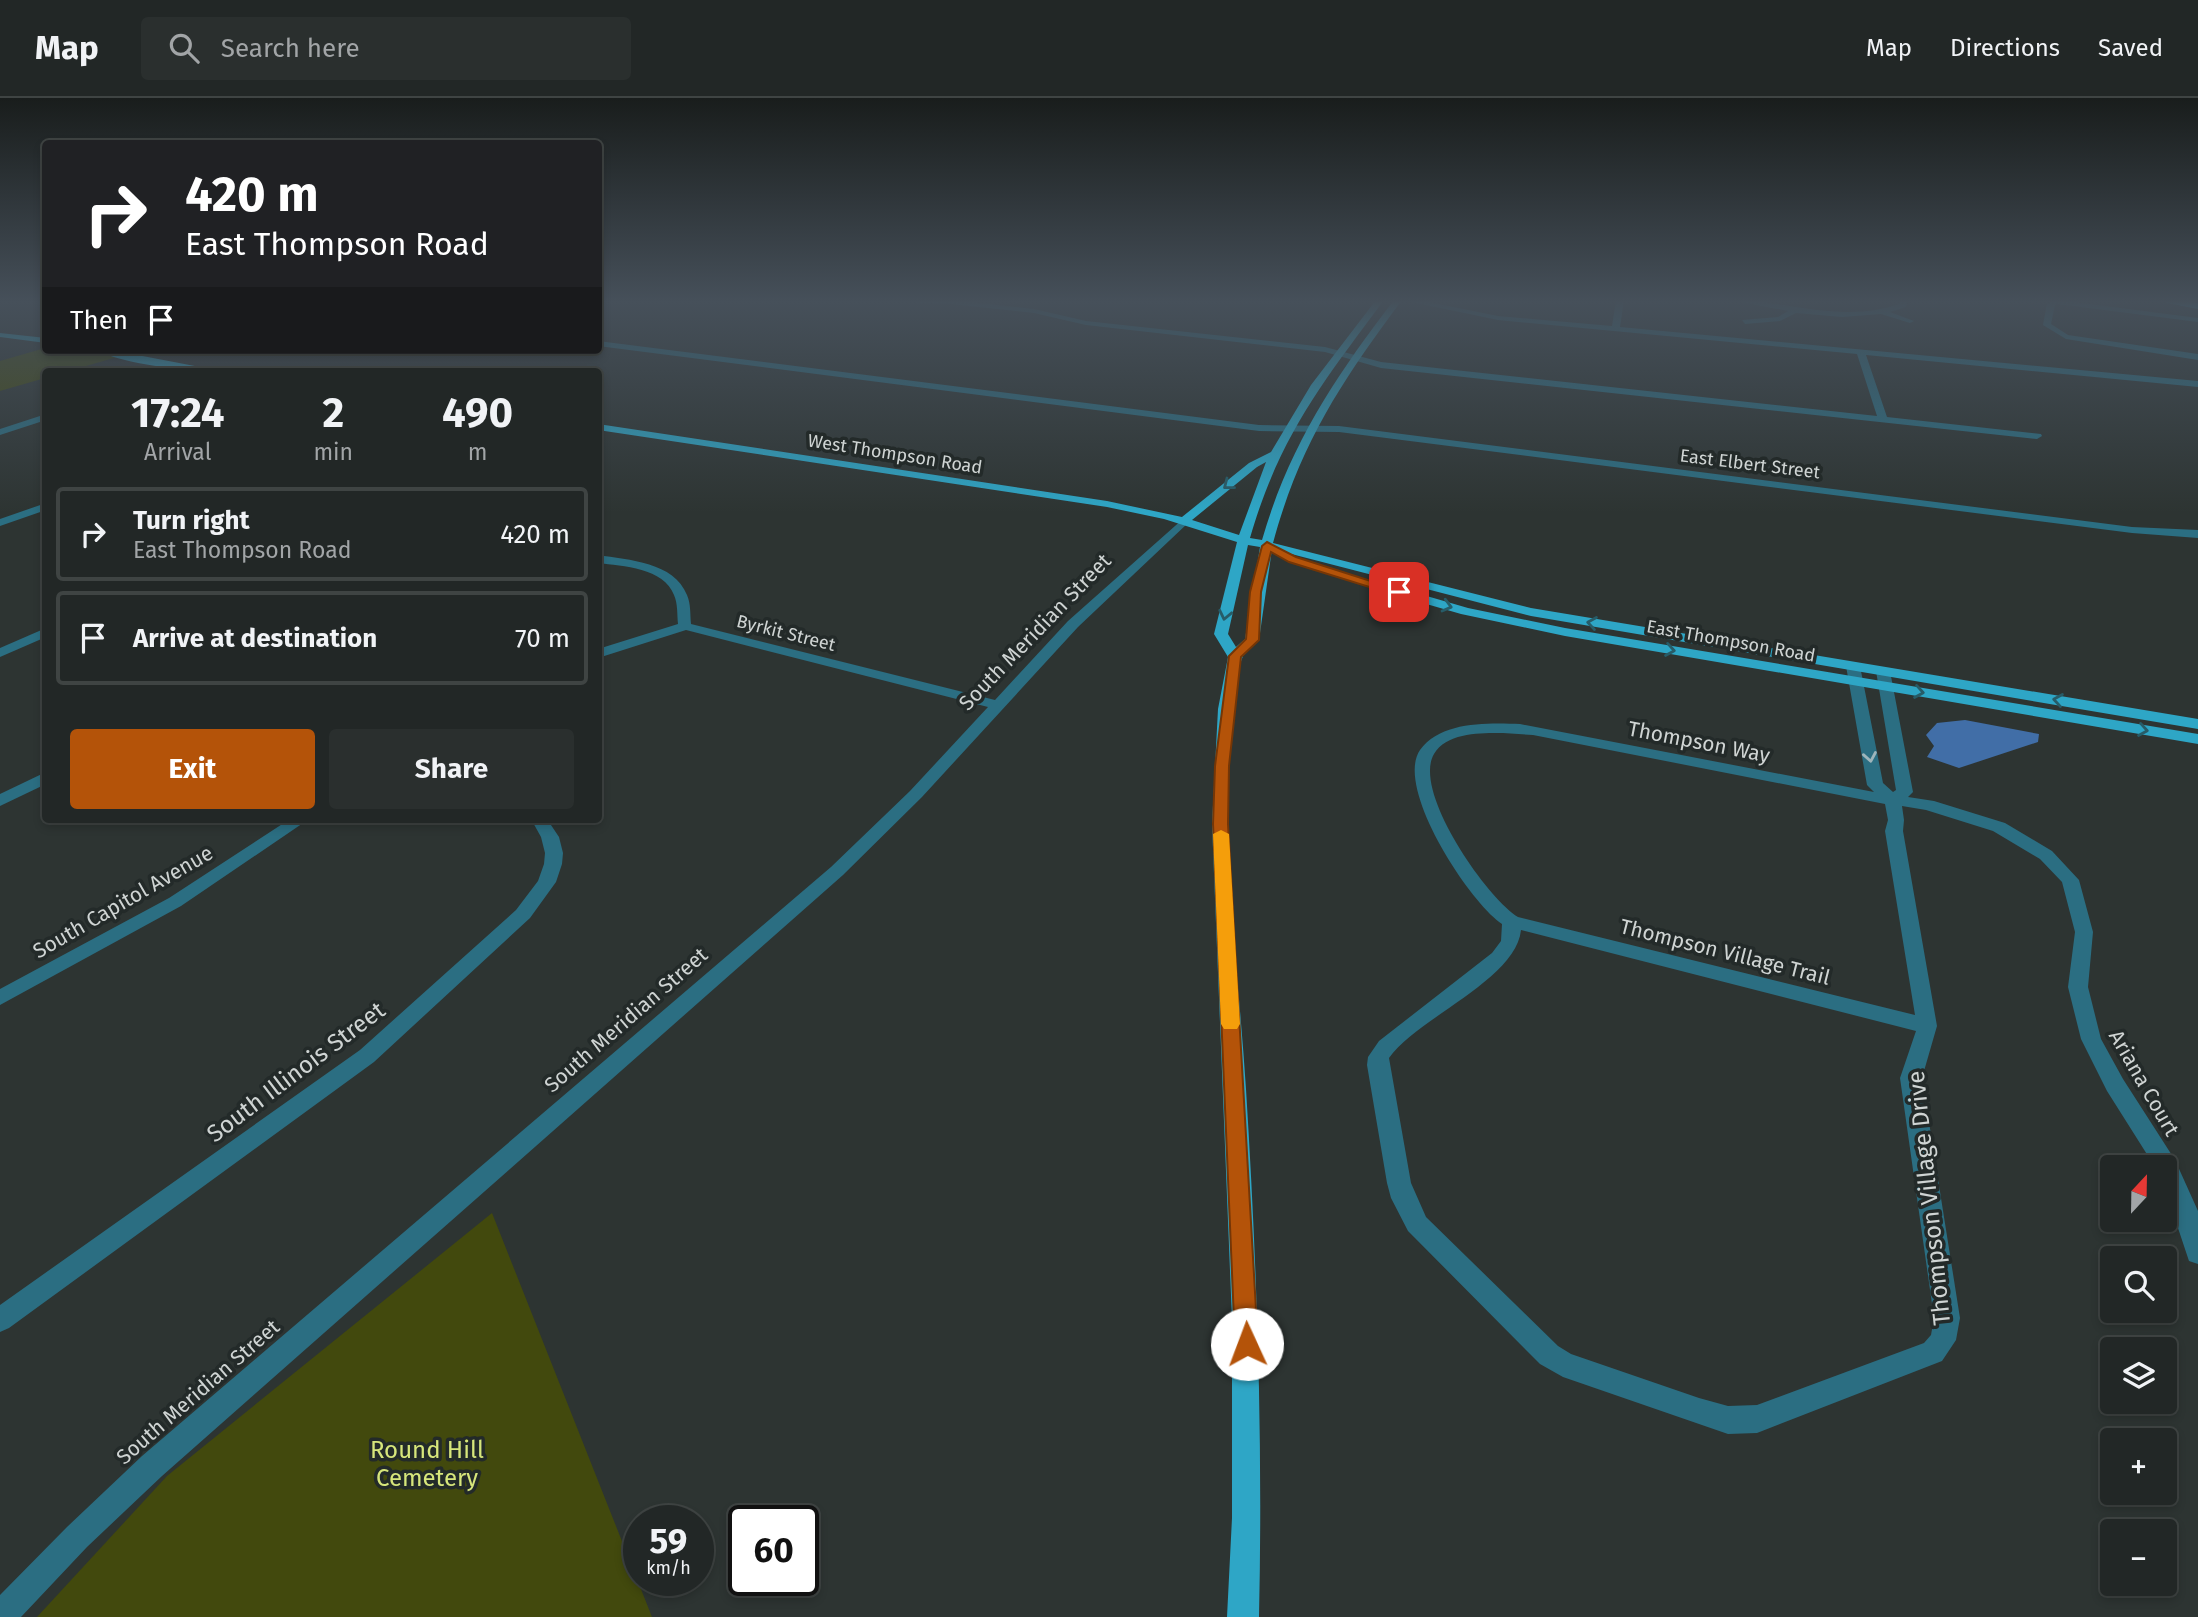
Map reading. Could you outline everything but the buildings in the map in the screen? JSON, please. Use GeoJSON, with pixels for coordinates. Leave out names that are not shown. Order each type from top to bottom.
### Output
{"type":"FeatureCollection","features":[{"type":"Feature","properties":{"kind":"main road"},"geometry":{"type":"LineString","coordinates":[[1243,1617],[1248,1383],[1220,824],[1222,766],[1235,656],[1221,634],[1243,540],[1275,454],[1336,371]]}},
{"type":"Feature","properties":{"kind":"main road"},"geometry":{"type":"LineString","coordinates":[[1235,656],[1252,640],[1255,592],[1292,467],[1339,371]]}},
{"type":"Feature","properties":{"kind":"main road","name":"West Thompson Road"},"geometry":{"type":"LineString","coordinates":[[602,428],[1083,499],[1184,521]]}},
{"type":"Feature","properties":{"kind":"main road","name":"South Meridian Street"},"geometry":{"type":"LineString","coordinates":[[1184,521],[1253,465],[1275,454]]}},
{"type":"Feature","properties":{"kind":"main road","name":"East Thompson Road"},"geometry":{"type":"LineString","coordinates":[[1184,521],[1267,546],[1293,560],[1498,619],[2198,724]]}},
{"type":"Feature","properties":{"kind":"main road","name":"East Thompson Road"},"geometry":{"type":"LineString","coordinates":[[1885,679],[2198,739]]}},
{"type":"Feature","properties":{"kind":"street","name":"East Elbert Street"},"geometry":{"type":"LineString","coordinates":[[815,371],[1259,428],[1339,429],[2132,530],[2198,534]]}},
{"type":"Feature","properties":{"kind":"street"},"geometry":{"type":"LineString","coordinates":[[1435,371],[2037,436]]}},
{"type":"Feature","properties":{"kind":"street"},"geometry":{"type":"LineString","coordinates":[[1867,371],[1883,420]]}},
{"type":"Feature","properties":{"kind":"street"},"geometry":{"type":"LineString","coordinates":[[2055,371],[2198,384]]}},
{"type":"Feature","properties":{"kind":"street"},"geometry":{"type":"LineString","coordinates":[[0,432],[42,418]]}},
{"type":"Feature","properties":{"kind":"street"},"geometry":{"type":"LineString","coordinates":[[0,523],[42,507]]}},
{"type":"Feature","properties":{"kind":"street","name":"South Meridian Street"},"geometry":{"type":"LineString","coordinates":[[0,1617],[77,1537],[162,1457],[836,872],[1000,706],[1073,624],[1184,521]]}},
{"type":"Feature","properties":{"kind":"street"},"geometry":{"type":"LineString","coordinates":[[602,560],[640,567],[666,577],[681,596],[685,626],[602,653]]}},
{"type":"Feature","properties":{"kind":"street","name":"Byrkit Street"},"geometry":{"type":"LineString","coordinates":[[685,626],[1000,706]]}},
{"type":"Feature","properties":{"kind":"street"},"geometry":{"type":"LineString","coordinates":[[0,653],[42,634]]}},
{"type":"Feature","properties":{"kind":"street"},"geometry":{"type":"LineString","coordinates":[[1855,674],[1875,785],[1892,799],[1896,820],[1894,831],[1927,1026]]}},
{"type":"Feature","properties":{"kind":"street"},"geometry":{"type":"LineString","coordinates":[[1885,679],[1905,792],[1892,799]]}},
{"type":"Feature","properties":{"kind":"street","name":"Thompson Way"},"geometry":{"type":"LineString","coordinates":[[1512,922],[1492,909],[1442,837],[1422,768],[1429,750],[1447,737],[1465,730],[1533,730],[1847,793],[1892,799]]}},
{"type":"Feature","properties":{"kind":"street"},"geometry":{"type":"LineString","coordinates":[[0,801],[42,779]]}},
{"type":"Feature","properties":{"kind":"street","name":"Ariana Court"},"geometry":{"type":"LineString","coordinates":[[1892,799],[1928,805],[1999,827],[2041,851],[2070,880],[2083,927],[2078,978],[2087,1028],[2109,1074],[2167,1167],[2187,1213],[2198,1253]]}},
{"type":"Feature","properties":{"kind":"street","name":"South Capitol Avenue"},"geometry":{"type":"LineString","coordinates":[[0,998],[175,902],[295,823]]}},
{"type":"Feature","properties":{"kind":"street","name":"South Illinois Street"},"geometry":{"type":"LineString","coordinates":[[0,1320],[367,1056],[523,914],[547,882],[553,864],[554,853],[550,837],[541,823]]}},
{"type":"Feature","properties":{"kind":"street","name":"Thompson Village Trail"},"geometry":{"type":"LineString","coordinates":[[1512,922],[1927,1026]]}},
{"type":"Feature","properties":{"kind":"street","name":"Thompson Village Drive"},"geometry":{"type":"LineString","coordinates":[[1512,922],[1510,941],[1499,958],[1386,1047],[1379,1057],[1378,1065],[1402,1198],[1417,1224],[1549,1355],[1563,1364],[1728,1420],[1757,1419],[1933,1352],[1943,1339],[1947,1318],[1911,1078],[1911,1066],[1927,1026]]}},
{"type":"Feature","properties":{"kind":"green space"},"geometry":{"type":"Polygon","coordinates":[[[0,371],[42,371],[42,379],[0,391],[0,371]]]}},
{"type":"Feature","properties":{"kind":"green space","name":"Round Hill Cemetery"},"geometry":{"type":"Polygon","coordinates":[[[492,1213],[623,1544],[623,1596],[644,1596],[652,1617],[37,1617],[167,1476],[492,1213]]]}},
{"type":"Feature","properties":{"kind":"water"},"geometry":{"type":"Polygon","coordinates":[[[1965,720],[2039,734],[2038,742],[1959,768],[1927,757],[1934,746],[1926,735],[1937,723],[1965,720]]]}},
{"type":"Feature","properties":{"kind":"slow traffic"},"geometry":{"type":"LineString","coordinates":[[1221,834],[1231,1024]]}},
{"type":"Feature","properties":{"kind":"route"},"geometry":{"type":"LineString","coordinates":[[1247,1344],[1220,824],[1222,766],[1235,656],[1252,640],[1255,592],[1267,546],[1293,560],[1399,592]]}}]}
